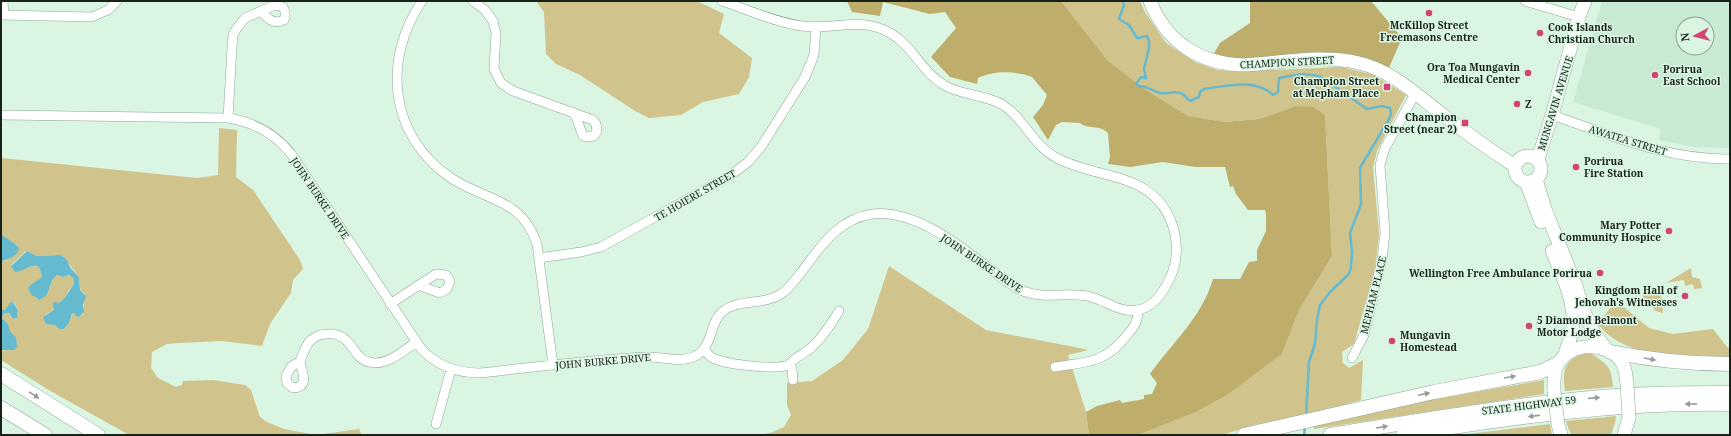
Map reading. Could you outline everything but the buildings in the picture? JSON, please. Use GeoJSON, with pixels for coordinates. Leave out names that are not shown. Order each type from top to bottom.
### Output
{"type":"FeatureCollection","features":[{"type":"Feature","properties":{"kind":"main road","name":"CHAMPION STREET"},"geometry":{"type":"LineString","coordinates":[[1150,1],[1163,25],[1176,40],[1190,51],[1213,61],[1231,65],[1244,65],[1324,59],[1350,61],[1378,69],[1415,94],[1472,138],[1515,166]]}},
{"type":"Feature","properties":{"kind":"main road","name":"MUNGAVIN AVENUE"},"geometry":{"type":"LineString","coordinates":[[1538,159],[1585,1]]}},
{"type":"Feature","properties":{"kind":"main road"},"geometry":{"type":"LineString","coordinates":[[1531,180],[1541,169],[1538,159],[1526,156],[1518,159],[1515,166],[1517,176],[1531,180],[1545,209],[1574,282],[1584,312],[1594,333],[1609,351],[1621,360],[1627,384],[1629,417],[1624,435]]}},
{"type":"Feature","properties":{"kind":"main road"},"geometry":{"type":"LineString","coordinates":[[1531,180],[1570,297],[1573,312],[1573,327],[1554,376],[1554,391],[1560,429]]}},
{"type":"Feature","properties":{"kind":"main road"},"geometry":{"type":"LineString","coordinates":[[1244,435],[1318,417],[1472,384],[1540,372],[1560,360],[1571,351],[1585,346],[1661,361],[1701,364],[1730,364]]}},
{"type":"Feature","properties":{"kind":"main road"},"geometry":{"type":"LineString","coordinates":[[1,374],[98,435]]}},
{"type":"Feature","properties":{"kind":"main road","name":"STATE HIGHWAY 59"},"geometry":{"type":"LineString","coordinates":[[1330,435],[1460,414],[1592,398],[1641,394],[1730,393]]}},
{"type":"Feature","properties":{"kind":"main road","name":"STATE HIGHWAY 59"},"geometry":{"type":"LineString","coordinates":[[1403,435],[1455,426],[1587,410],[1659,405],[1730,404]]}},
{"type":"Feature","properties":{"kind":"main road"},"geometry":{"type":"LineString","coordinates":[[1,408],[45,435]]}},
{"type":"Feature","properties":{"kind":"street"},"geometry":{"type":"LineString","coordinates":[[3,1],[2,15],[92,17],[108,10],[117,1]]}},
{"type":"Feature","properties":{"kind":"street"},"geometry":{"type":"LineString","coordinates":[[422,1],[406,29],[398,60],[398,94],[402,113],[409,130],[422,151],[446,174],[470,189],[509,206],[525,219],[535,236],[553,365]]}},
{"type":"Feature","properties":{"kind":"street"},"geometry":{"type":"LineString","coordinates":[[473,1],[485,10],[493,21],[496,33],[494,69],[501,83],[513,91],[573,112]]}},
{"type":"Feature","properties":{"kind":"street"},"geometry":{"type":"LineString","coordinates":[[722,1],[794,24],[816,26],[861,24],[878,27],[888,31],[902,41],[926,70],[943,84],[953,90],[991,99],[1014,113],[1041,147],[1057,158],[1080,167],[1127,180],[1150,193],[1161,205],[1168,216],[1176,239],[1176,254],[1172,273],[1162,292],[1149,306],[1138,310],[1138,320],[1136,324],[1119,346],[1107,355],[1090,362],[1055,367]]}},
{"type":"Feature","properties":{"kind":"street"},"geometry":{"type":"LineString","coordinates":[[1525,1],[1579,17]]}},
{"type":"Feature","properties":{"kind":"street"},"geometry":{"type":"LineString","coordinates":[[228,118],[233,35],[240,22],[261,11]]}},
{"type":"Feature","properties":{"kind":"street","name":"TE HOIERE STREET"},"geometry":{"type":"LineString","coordinates":[[539,258],[581,252],[601,247],[741,168],[761,147],[805,77],[814,55],[816,26]]}},
{"type":"Feature","properties":{"kind":"street","name":"MEPHAM PLACE"},"geometry":{"type":"LineString","coordinates":[[1352,358],[1364,335],[1382,260],[1385,233],[1380,165],[1385,148],[1415,94]]}},
{"type":"Feature","properties":{"kind":"street","name":"JOHN BURKE DRIVE"},"geometry":{"type":"LineString","coordinates":[[1,115],[228,118],[258,126],[275,137],[286,148],[416,342],[436,362],[451,369],[471,373],[651,356],[684,359],[694,356],[704,350],[710,340],[715,323],[724,311],[733,306],[761,302],[778,296],[792,283],[830,235],[849,221],[874,214],[896,214],[931,229],[964,249],[1013,286],[1025,292],[1048,296],[1073,294],[1086,296],[1099,299],[1118,309],[1138,310]]}},
{"type":"Feature","properties":{"kind":"street","name":"AWATEA STREET"},"geometry":{"type":"LineString","coordinates":[[1552,116],[1652,149],[1684,156],[1730,159]]}},
{"type":"Feature","properties":{"kind":"street"},"geometry":{"type":"LineString","coordinates":[[390,304],[418,285]]}},
{"type":"Feature","properties":{"kind":"street"},"geometry":{"type":"LineString","coordinates":[[704,350],[712,358],[723,361],[770,368],[783,368],[790,365],[792,360],[814,346],[823,336],[839,311]]}},
{"type":"Feature","properties":{"kind":"street"},"geometry":{"type":"LineString","coordinates":[[300,361],[311,340],[324,334],[336,334],[346,339],[359,356],[368,362],[379,363],[388,360],[416,342]]}},
{"type":"Feature","properties":{"kind":"street"},"geometry":{"type":"LineString","coordinates":[[790,365],[792,369],[792,380]]}},
{"type":"Feature","properties":{"kind":"street"},"geometry":{"type":"LineString","coordinates":[[436,424],[451,369]]}},
{"type":"Feature","properties":{"kind":"shaded area"},"geometry":{"type":"Polygon","coordinates":[[[536,1],[697,1],[724,14],[719,33],[752,58],[749,77],[739,94],[703,102],[681,115],[649,118],[635,111],[580,75],[556,64],[546,54],[544,12],[536,1]]]}},
{"type":"Feature","properties":{"kind":"shaded area"},"geometry":{"type":"Polygon","coordinates":[[[847,1],[1061,1],[1108,61],[1146,90],[1188,116],[1225,122],[1259,119],[1296,106],[1313,107],[1325,115],[1332,256],[1299,310],[1282,354],[1229,394],[1196,412],[1138,435],[1089,435],[1086,412],[1097,406],[1120,400],[1122,403],[1144,399],[1144,395],[1152,394],[1157,383],[1150,374],[1186,329],[1202,306],[1213,279],[1240,279],[1249,262],[1257,261],[1257,250],[1266,231],[1265,210],[1248,210],[1236,194],[1233,186],[1230,187],[1225,167],[1196,167],[1163,162],[1130,167],[1108,164],[1110,157],[1108,133],[1105,130],[1086,126],[1080,123],[1062,122],[1056,125],[1048,140],[1033,117],[1043,105],[1047,95],[1032,77],[1005,72],[984,75],[978,78],[977,84],[950,77],[931,57],[956,28],[945,12],[930,14],[883,2],[880,16],[852,12],[847,1]]]}},
{"type":"Feature","properties":{"kind":"shaded area"},"geometry":{"type":"Polygon","coordinates":[[[1061,1],[1140,1],[1145,12],[1166,43],[1195,62],[1218,70],[1242,71],[1342,67],[1374,75],[1406,95],[1377,151],[1373,167],[1379,234],[1375,270],[1354,344],[1342,352],[1343,363],[1349,368],[1363,360],[1361,400],[1330,409],[1254,425],[1222,435],[1138,435],[1196,412],[1229,394],[1282,354],[1299,310],[1332,256],[1325,115],[1296,106],[1259,119],[1225,122],[1188,116],[1146,90],[1108,61],[1061,1]]]}},
{"type":"Feature","properties":{"kind":"shaded area"},"geometry":{"type":"Polygon","coordinates":[[[1250,1],[1371,1],[1402,38],[1388,70],[1331,53],[1231,59],[1213,55],[1220,43],[1250,23],[1250,1]]]}},
{"type":"Feature","properties":{"kind":"shaded area","name":"Porirua East School"},"geometry":{"type":"Polygon","coordinates":[[[1602,1],[1730,1],[1730,148],[1694,147],[1659,140],[1661,129],[1573,102],[1602,1]]]}},
{"type":"Feature","properties":{"kind":"shaded area"},"geometry":{"type":"Polygon","coordinates":[[[219,128],[237,130],[236,177],[253,190],[300,260],[303,269],[293,280],[291,293],[270,324],[262,346],[222,341],[167,344],[152,352],[151,368],[158,378],[176,387],[182,385],[183,381],[213,380],[245,385],[251,390],[260,417],[267,422],[284,429],[316,435],[129,435],[47,389],[1,360],[1,350],[4,351],[11,333],[6,322],[2,318],[3,314],[9,313],[11,317],[15,319],[17,318],[18,310],[14,302],[11,302],[6,310],[1,309],[1,261],[7,260],[17,245],[1,234],[1,158],[197,178],[218,175],[219,128]],[[26,251],[11,265],[15,271],[31,266],[39,267],[42,276],[28,288],[37,299],[50,287],[53,279],[57,275],[63,277],[69,275],[73,278],[74,284],[68,291],[66,298],[59,303],[54,310],[45,315],[51,324],[55,325],[59,329],[64,329],[69,324],[72,313],[79,317],[83,314],[85,294],[81,289],[77,275],[61,255],[36,256],[26,251]]]}},
{"type":"Feature","properties":{"kind":"shaded area"},"geometry":{"type":"Polygon","coordinates":[[[889,266],[986,330],[1089,350],[1068,355],[1086,412],[1089,435],[756,435],[770,433],[784,427],[791,415],[787,405],[787,383],[812,381],[843,360],[868,329],[889,266]]]}},
{"type":"Feature","properties":{"kind":"shaded area"},"geometry":{"type":"Polygon","coordinates":[[[1691,268],[1692,277],[1700,279],[1702,288],[1694,289],[1693,284],[1685,286],[1684,280],[1666,283],[1691,268]]]}},
{"type":"Feature","properties":{"kind":"shaded area"},"geometry":{"type":"Polygon","coordinates":[[[1657,286],[1662,288],[1661,295],[1663,313],[1656,311],[1642,298],[1644,294],[1657,286]]]}},
{"type":"Feature","properties":{"kind":"shaded area"},"geometry":{"type":"Polygon","coordinates":[[[1619,303],[1649,328],[1673,334],[1713,329],[1727,347],[1730,348],[1730,359],[1659,354],[1641,351],[1625,345],[1610,336],[1598,324],[1611,307],[1619,303]]]}},
{"type":"Feature","properties":{"kind":"shaded area"},"geometry":{"type":"Polygon","coordinates":[[[1592,352],[1592,354],[1606,364],[1610,370],[1613,387],[1565,391],[1564,375],[1568,364],[1577,356],[1592,352]]]}},
{"type":"Feature","properties":{"kind":"shaded area"},"geometry":{"type":"Polygon","coordinates":[[[1544,380],[1544,394],[1314,429],[1314,420],[1544,380]]]}},
{"type":"Feature","properties":{"kind":"shaded area"},"geometry":{"type":"Polygon","coordinates":[[[1616,416],[1611,435],[1572,435],[1566,421],[1616,416]]]}},
{"type":"Feature","properties":{"kind":"shaded area"},"geometry":{"type":"Polygon","coordinates":[[[1550,424],[1552,435],[1459,435],[1550,424]]]}},
{"type":"Feature","properties":{"kind":"shaded area"},"geometry":{"type":"Polygon","coordinates":[[[359,429],[362,435],[316,435],[359,429]]]}},
{"type":"Feature","properties":{"kind":"water"},"geometry":{"type":"Polygon","coordinates":[[[1,234],[19,248],[15,255],[2,261],[1,234]]]}},
{"type":"Feature","properties":{"kind":"water"},"geometry":{"type":"Polygon","coordinates":[[[27,251],[36,256],[61,255],[67,260],[70,267],[79,278],[80,290],[86,296],[83,305],[84,312],[79,317],[72,313],[70,322],[64,329],[59,329],[55,325],[46,324],[43,317],[54,310],[53,303],[59,303],[66,297],[74,284],[73,278],[69,275],[63,277],[57,275],[53,279],[46,296],[39,300],[32,296],[28,288],[42,276],[39,267],[32,266],[15,272],[11,266],[27,251]]]}},
{"type":"Feature","properties":{"kind":"water"},"geometry":{"type":"Polygon","coordinates":[[[11,302],[13,302],[18,310],[17,318],[13,319],[9,313],[3,314],[2,318],[7,323],[11,333],[16,337],[17,347],[14,350],[1,350],[1,309],[5,310],[11,302]]]}},
{"type":"Feature","properties":{"kind":"waterway"},"geometry":{"type":"LineString","coordinates":[[1123,1],[1124,5],[1119,19],[1129,25],[1137,38],[1147,36],[1149,41],[1149,48],[1144,69],[1146,78],[1141,77],[1136,84],[1139,86],[1160,93],[1178,92],[1186,96],[1190,101],[1199,97],[1200,92],[1204,89],[1240,84],[1258,86],[1273,95],[1278,92],[1279,78],[1305,74],[1321,77],[1367,109],[1382,106],[1390,108],[1391,113],[1389,119],[1360,168],[1361,204],[1350,233],[1352,252],[1349,274],[1330,292],[1320,305],[1315,344],[1309,362],[1306,416]]}},
{"type":"Feature","properties":{"kind":"waterway"},"geometry":{"type":"LineString","coordinates":[[1304,435],[1305,427]]}},
{"type":"Feature","properties":{"kind":"place","name":"McKillop Street Freemasons Centre"},"geometry":{"type":"Point","coordinates":[1429,13]}},
{"type":"Feature","properties":{"kind":"place","name":"Cook Islands Christian Church"},"geometry":{"type":"Point","coordinates":[1540,33]}},
{"type":"Feature","properties":{"kind":"place","name":"Ora Toa Mungavin Medical Center"},"geometry":{"type":"Point","coordinates":[1528,73]}},
{"type":"Feature","properties":{"kind":"place","name":"Porirua East School"},"geometry":{"type":"Point","coordinates":[1655,75]}},
{"type":"Feature","properties":{"kind":"place","name":"Champion Street at Mepham Place"},"geometry":{"type":"Point","coordinates":[1387,87]}},
{"type":"Feature","properties":{"kind":"place","name":"Z"},"geometry":{"type":"Point","coordinates":[1517,104]}},
{"type":"Feature","properties":{"kind":"place","name":"Champion Street (near 2)"},"geometry":{"type":"Point","coordinates":[1465,123]}},
{"type":"Feature","properties":{"kind":"place","name":"Porirua Fire Station"},"geometry":{"type":"Point","coordinates":[1576,167]}},
{"type":"Feature","properties":{"kind":"place","name":"Mary Potter Community Hospice"},"geometry":{"type":"Point","coordinates":[1669,231]}},
{"type":"Feature","properties":{"kind":"place","name":"Wellington Free Ambulance Porirua"},"geometry":{"type":"Point","coordinates":[1600,273]}},
{"type":"Feature","properties":{"kind":"place","name":"Kingdom Hall of Jehovah's Witnesses"},"geometry":{"type":"Point","coordinates":[1685,296]}},
{"type":"Feature","properties":{"kind":"place","name":"5 Diamond Belmont Motor Lodge"},"geometry":{"type":"Point","coordinates":[1529,326]}},
{"type":"Feature","properties":{"kind":"place","name":"Mungavin Homestead"},"geometry":{"type":"Point","coordinates":[1392,341]}}]}
